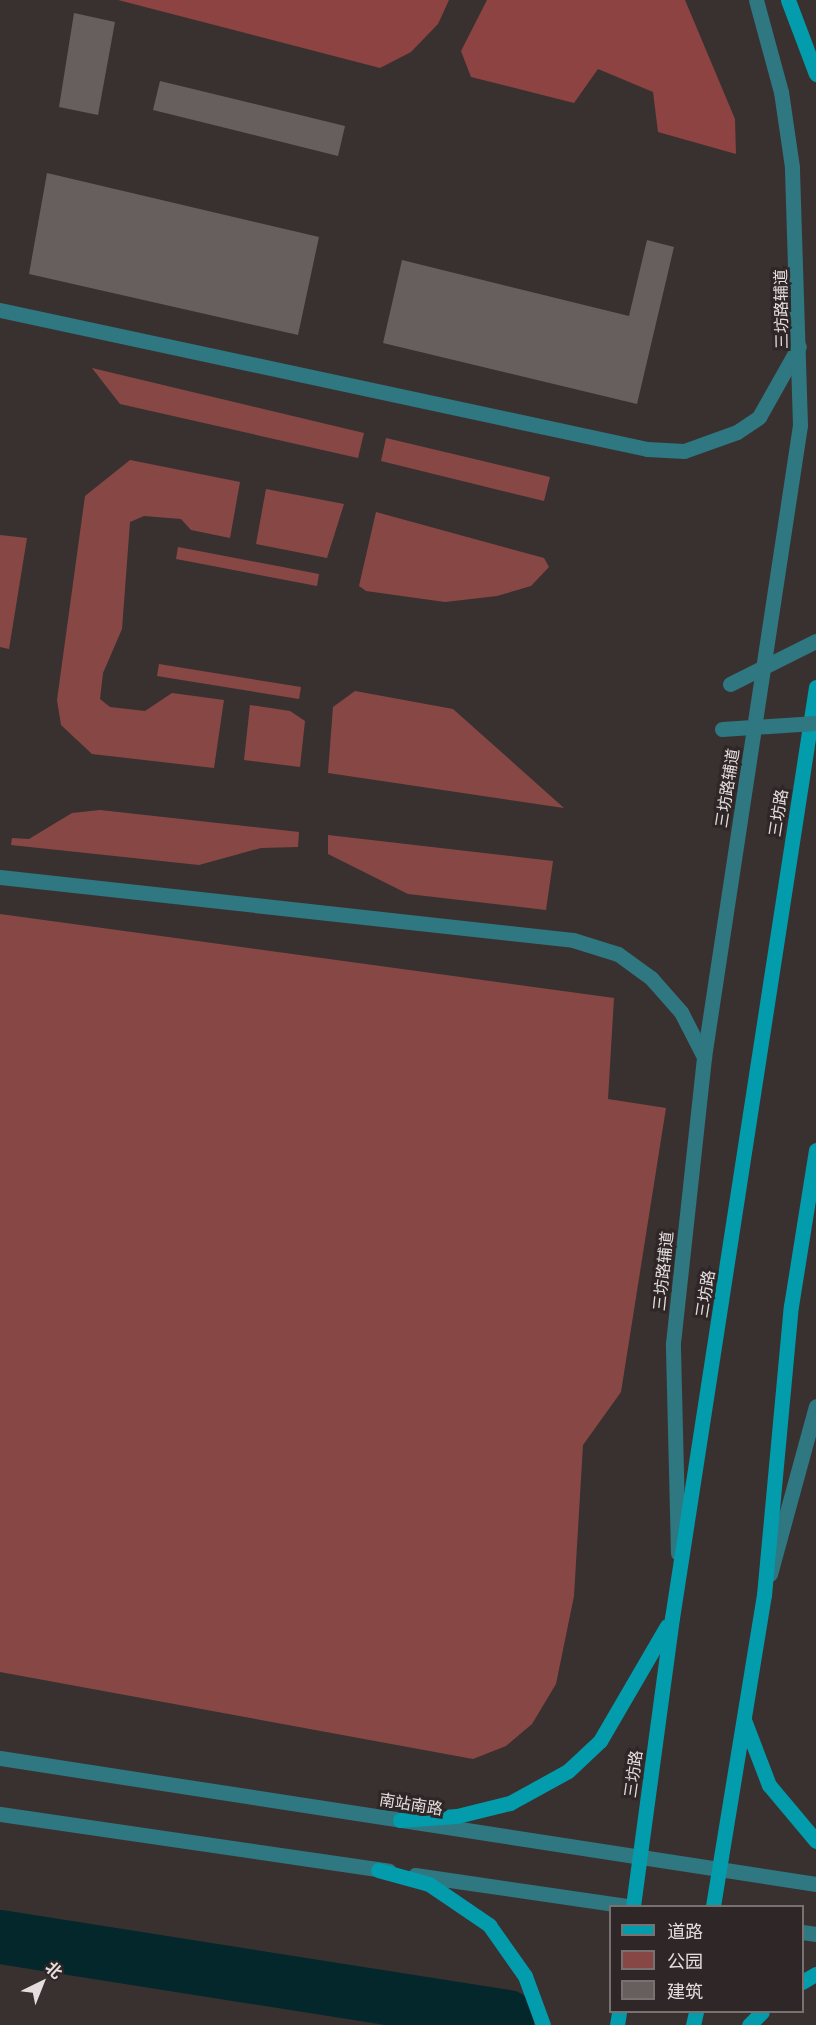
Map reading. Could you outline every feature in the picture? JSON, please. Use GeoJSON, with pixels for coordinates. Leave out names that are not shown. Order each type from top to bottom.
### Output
{"type":"FeatureCollection","features":[{"type":"Feature","properties":{"kind":"main road"},"geometry":{"type":"LineString","coordinates":[[788,0],[816,74]]}},
{"type":"Feature","properties":{"kind":"main road","name":"三坊路"},"geometry":{"type":"LineString","coordinates":[[633,1905],[672,1618],[679,1586],[816,687]]}},
{"type":"Feature","properties":{"kind":"main road"},"geometry":{"type":"LineString","coordinates":[[713,1905],[742,1717],[764,1595],[790,1305],[816,1150]]}},
{"type":"Feature","properties":{"kind":"main road"},"geometry":{"type":"LineString","coordinates":[[400,1820],[457,1816],[510,1803],[568,1771],[600,1741],[672,1618]]}},
{"type":"Feature","properties":{"kind":"main road"},"geometry":{"type":"LineString","coordinates":[[742,1717],[769,1785],[816,1841]]}},
{"type":"Feature","properties":{"kind":"main road"},"geometry":{"type":"LineString","coordinates":[[378,1870],[429,1884],[489,1925],[525,1976],[543,2025]]}},
{"type":"Feature","properties":{"kind":"main road"},"geometry":{"type":"LineString","coordinates":[[749,2025],[761,2013]]}},
{"type":"Feature","properties":{"kind":"street","name":"三坊路辅道"},"geometry":{"type":"LineString","coordinates":[[679,1586],[673,1343],[704,1057],[791,499],[800,426],[792,167],[781,92],[756,0]]}},
{"type":"Feature","properties":{"kind":"street"},"geometry":{"type":"LineString","coordinates":[[0,310],[647,449],[684,451],[737,432],[759,417],[799,346]]}},
{"type":"Feature","properties":{"kind":"street"},"geometry":{"type":"LineString","coordinates":[[730,684],[816,641]]}},
{"type":"Feature","properties":{"kind":"street"},"geometry":{"type":"LineString","coordinates":[[722,729],[816,723]]}},
{"type":"Feature","properties":{"kind":"street"},"geometry":{"type":"LineString","coordinates":[[0,877],[573,940],[618,954],[651,978],[681,1012],[704,1057]]}},
{"type":"Feature","properties":{"kind":"street"},"geometry":{"type":"LineString","coordinates":[[764,1595],[816,1406]]}},
{"type":"Feature","properties":{"kind":"street","name":"南站南路"},"geometry":{"type":"LineString","coordinates":[[0,1758],[816,1884]]}},
{"type":"Feature","properties":{"kind":"street"},"geometry":{"type":"LineString","coordinates":[[0,1814],[620,1905]]}},
{"type":"Feature","properties":{"kind":"green space"},"geometry":{"type":"Polygon","coordinates":[[[92,368],[364,433],[358,458],[120,404],[92,368]]]}},
{"type":"Feature","properties":{"kind":"green space"},"geometry":{"type":"Polygon","coordinates":[[[386,438],[550,477],[544,501],[381,461],[386,438]]]}},
{"type":"Feature","properties":{"kind":"green space"},"geometry":{"type":"Polygon","coordinates":[[[130,460],[240,482],[230,538],[191,530],[181,519],[144,516],[130,522],[122,629],[103,673],[100,699],[110,707],[145,711],[172,693],[224,700],[214,768],[92,754],[61,725],[57,700],[85,496],[130,460]]]}},
{"type":"Feature","properties":{"kind":"green space"},"geometry":{"type":"Polygon","coordinates":[[[266,489],[344,504],[327,558],[256,544],[266,489]]]}},
{"type":"Feature","properties":{"kind":"green space"},"geometry":{"type":"Polygon","coordinates":[[[376,512],[544,558],[549,567],[531,586],[497,596],[445,602],[366,591],[359,586],[376,512]]]}},
{"type":"Feature","properties":{"kind":"green space"},"geometry":{"type":"Polygon","coordinates":[[[0,535],[27,538],[9,649],[0,647],[0,535]]]}},
{"type":"Feature","properties":{"kind":"green space"},"geometry":{"type":"Polygon","coordinates":[[[178,547],[319,574],[317,586],[176,559],[178,547]]]}},
{"type":"Feature","properties":{"kind":"green space"},"geometry":{"type":"Polygon","coordinates":[[[159,664],[301,687],[299,699],[157,676],[159,664]]]}},
{"type":"Feature","properties":{"kind":"green space"},"geometry":{"type":"Polygon","coordinates":[[[355,691],[453,709],[564,808],[328,773],[333,707],[355,691]]]}},
{"type":"Feature","properties":{"kind":"green space"},"geometry":{"type":"Polygon","coordinates":[[[250,705],[290,711],[305,721],[300,767],[244,760],[250,705]]]}},
{"type":"Feature","properties":{"kind":"green space"},"geometry":{"type":"Polygon","coordinates":[[[100,810],[299,832],[298,847],[261,848],[199,865],[11,845],[12,838],[29,839],[72,813],[100,810]]]}},
{"type":"Feature","properties":{"kind":"green space"},"geometry":{"type":"Polygon","coordinates":[[[328,835],[553,861],[546,910],[408,894],[328,854],[328,835]]]}},
{"type":"Feature","properties":{"kind":"green space"},"geometry":{"type":"Polygon","coordinates":[[[0,914],[614,998],[608,1099],[666,1108],[621,1392],[583,1445],[574,1596],[556,1684],[532,1724],[506,1746],[473,1759],[0,1672],[0,914]]]}},
{"type":"Feature","properties":{"kind":"shaded area"},"geometry":{"type":"Polygon","coordinates":[[[118,0],[449,0],[438,24],[411,52],[380,68],[118,0]]]}},
{"type":"Feature","properties":{"kind":"shaded area"},"geometry":{"type":"Polygon","coordinates":[[[487,0],[685,0],[735,119],[736,154],[658,132],[653,92],[598,69],[574,103],[471,77],[461,51],[487,0]]]}},
{"type":"Feature","properties":{"kind":"building"},"geometry":{"type":"Polygon","coordinates":[[[74,13],[115,22],[98,115],[59,107],[74,13]]]}},
{"type":"Feature","properties":{"kind":"building"},"geometry":{"type":"Polygon","coordinates":[[[160,81],[345,126],[338,156],[153,110],[160,81]]]}},
{"type":"Feature","properties":{"kind":"building"},"geometry":{"type":"Polygon","coordinates":[[[47,173],[319,237],[298,335],[29,274],[47,173]]]}},
{"type":"Feature","properties":{"kind":"building"},"geometry":{"type":"Polygon","coordinates":[[[647,240],[674,247],[637,404],[383,343],[402,260],[629,316],[647,240]]]}},
{"type":"Feature","properties":{"kind":"waterway"},"geometry":{"type":"LineString","coordinates":[[0,1937],[508,2017]]}}]}
